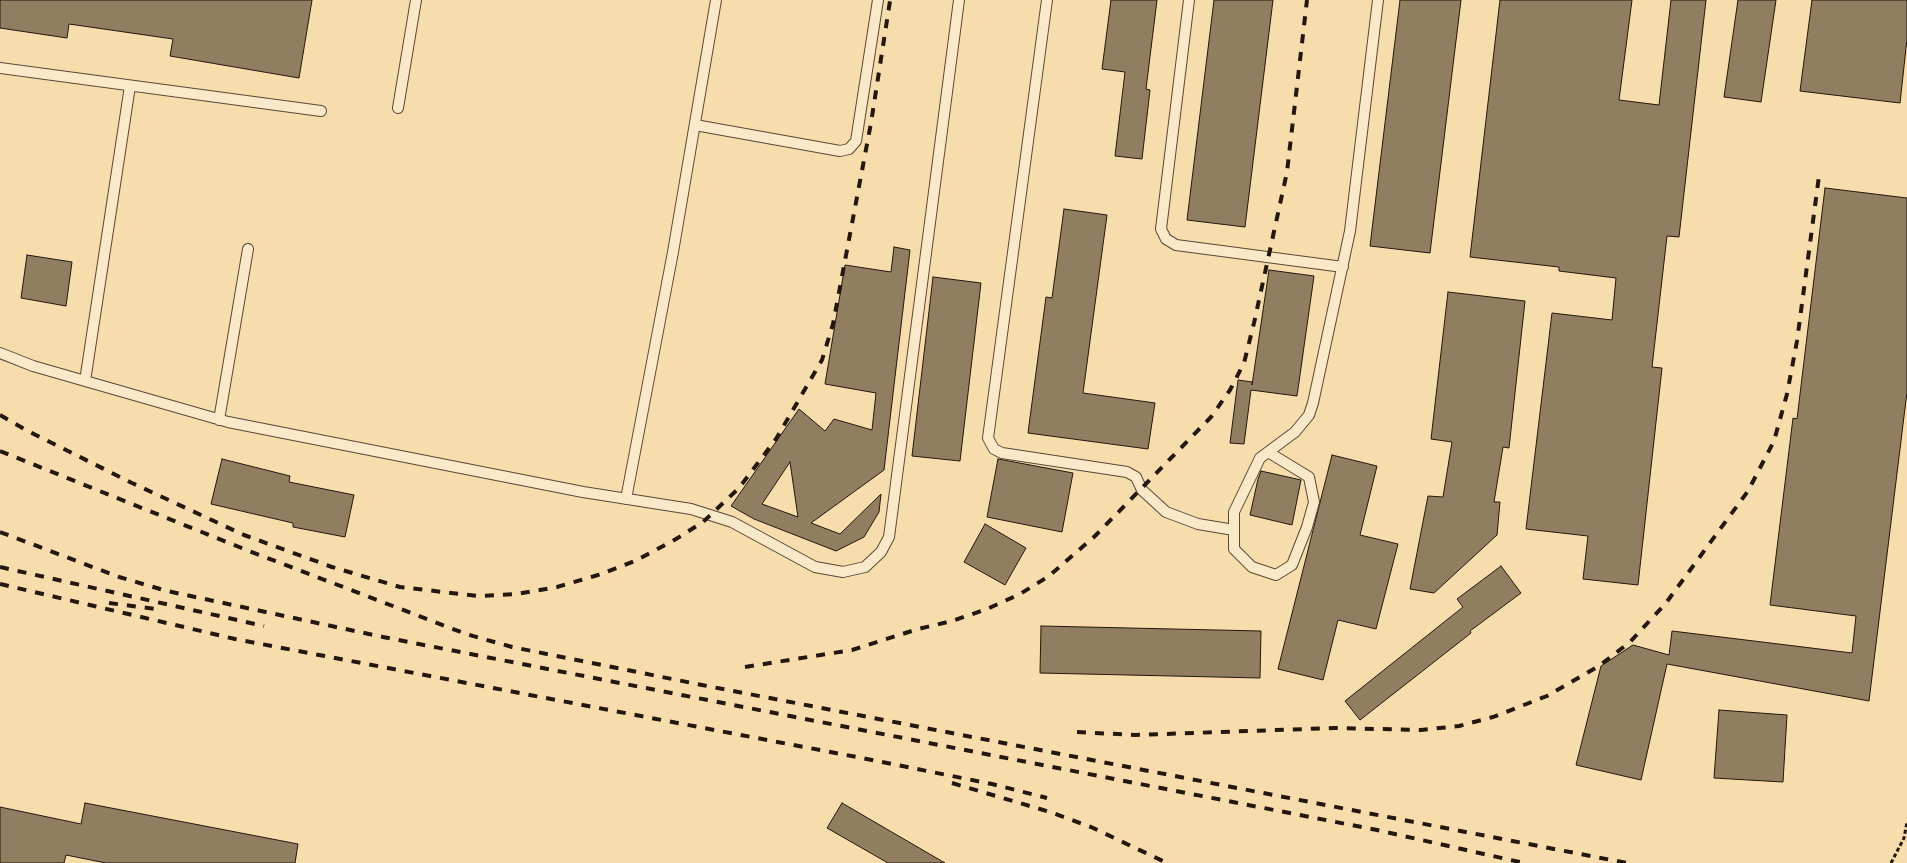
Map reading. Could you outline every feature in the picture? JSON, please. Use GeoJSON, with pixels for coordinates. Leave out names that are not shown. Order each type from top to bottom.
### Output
{"type":"FeatureCollection","features":[{"type":"Feature","properties":{"kind":"lane"},"geometry":{"type":"LineString","coordinates":[[398,108],[416,0]]}},
{"type":"Feature","properties":{"kind":"lane"},"geometry":{"type":"LineString","coordinates":[[626,498],[673,252],[716,0]]}},
{"type":"Feature","properties":{"kind":"lane"},"geometry":{"type":"LineString","coordinates":[[694,124],[840,151],[849,149],[856,141],[878,0]]}},
{"type":"Feature","properties":{"kind":"lane"},"geometry":{"type":"LineString","coordinates":[[0,354],[33,366],[219,420],[584,492],[691,509],[732,522],[815,567],[843,572],[865,567],[881,552],[889,537],[959,0]]}},
{"type":"Feature","properties":{"kind":"lane"},"geometry":{"type":"LineString","coordinates":[[1047,0],[988,438],[994,449],[1002,453],[1127,472],[1136,477],[1142,490],[1166,512],[1198,524],[1234,530]]}},
{"type":"Feature","properties":{"kind":"lane"},"geometry":{"type":"LineString","coordinates":[[1189,0],[1160,229],[1166,239],[1176,245],[1343,267]]}},
{"type":"Feature","properties":{"kind":"lane"},"geometry":{"type":"LineString","coordinates":[[1268,452],[1309,477],[1314,502],[1308,527],[1292,565],[1276,575],[1252,567],[1234,549],[1234,512],[1260,458],[1294,432],[1309,415],[1313,403],[1350,231],[1378,0]]}},
{"type":"Feature","properties":{"kind":"lane"},"geometry":{"type":"LineString","coordinates":[[0,68],[321,111]]}},
{"type":"Feature","properties":{"kind":"lane"},"geometry":{"type":"LineString","coordinates":[[85,381],[130,86]]}},
{"type":"Feature","properties":{"kind":"lane"},"geometry":{"type":"LineString","coordinates":[[219,420],[248,249]]}},
{"type":"Feature","properties":{"kind":"path"},"geometry":{"type":"LineString","coordinates":[[1891,863],[1904,838],[1907,822]]}},
{"type":"Feature","properties":{"kind":"building"},"geometry":{"type":"Polygon","coordinates":[[[0,0],[312,0],[299,78],[170,56],[173,39],[69,24],[67,38],[0,28],[0,0]]]}},
{"type":"Feature","properties":{"kind":"building"},"geometry":{"type":"Polygon","coordinates":[[[1111,0],[1157,0],[1146,89],[1150,90],[1142,159],[1115,156],[1125,72],[1102,69],[1111,0]]]}},
{"type":"Feature","properties":{"kind":"building"},"geometry":{"type":"Polygon","coordinates":[[[1214,0],[1273,0],[1245,227],[1187,220],[1214,0]]]}},
{"type":"Feature","properties":{"kind":"building"},"geometry":{"type":"Polygon","coordinates":[[[1400,0],[1461,0],[1430,253],[1370,246],[1400,0]]]}},
{"type":"Feature","properties":{"kind":"building"},"geometry":{"type":"Polygon","coordinates":[[[1500,0],[1632,0],[1619,100],[1659,105],[1671,0],[1706,0],[1679,237],[1667,236],[1652,367],[1662,368],[1638,585],[1583,579],[1588,536],[1526,529],[1552,313],[1612,320],[1616,278],[1559,271],[1559,267],[1470,257],[1500,0]]]}},
{"type":"Feature","properties":{"kind":"building"},"geometry":{"type":"Polygon","coordinates":[[[1738,0],[1776,0],[1761,102],[1724,97],[1738,0]]]}},
{"type":"Feature","properties":{"kind":"building"},"geometry":{"type":"Polygon","coordinates":[[[1812,0],[1907,0],[1907,39],[1900,103],[1800,91],[1812,0]]]}},
{"type":"Feature","properties":{"kind":"building"},"geometry":{"type":"Polygon","coordinates":[[[1825,188],[1907,198],[1907,392],[1869,701],[1667,664],[1641,780],[1576,765],[1601,666],[1633,645],[1669,655],[1672,631],[1852,653],[1856,616],[1770,605],[1793,418],[1797,419],[1825,188]]]}},
{"type":"Feature","properties":{"kind":"building"},"geometry":{"type":"Polygon","coordinates":[[[1064,209],[1107,215],[1083,393],[1155,403],[1148,449],[1028,433],[1046,297],[1052,298],[1064,209]]]}},
{"type":"Feature","properties":{"kind":"building"},"geometry":{"type":"Polygon","coordinates":[[[894,247],[910,250],[884,470],[811,523],[840,534],[881,494],[879,512],[864,537],[836,551],[754,519],[731,506],[799,409],[825,431],[834,419],[872,430],[876,393],[825,384],[845,265],[891,272],[894,247]],[[790,462],[762,504],[798,517],[790,462]]]}},
{"type":"Feature","properties":{"kind":"building"},"geometry":{"type":"Polygon","coordinates":[[[27,255],[72,262],[66,306],[21,298],[27,255]]]}},
{"type":"Feature","properties":{"kind":"building"},"geometry":{"type":"Polygon","coordinates":[[[1269,270],[1314,276],[1297,396],[1251,390],[1244,444],[1230,443],[1238,380],[1252,382],[1252,385],[1269,270]]]}},
{"type":"Feature","properties":{"kind":"building"},"geometry":{"type":"Polygon","coordinates":[[[933,277],[981,283],[960,461],[912,456],[933,277]]]}},
{"type":"Feature","properties":{"kind":"building"},"geometry":{"type":"Polygon","coordinates":[[[1448,292],[1525,301],[1509,448],[1503,447],[1494,502],[1500,502],[1497,535],[1434,593],[1410,589],[1428,496],[1443,497],[1452,442],[1431,439],[1448,292]]]}},
{"type":"Feature","properties":{"kind":"building"},"geometry":{"type":"Polygon","coordinates":[[[1332,455],[1377,466],[1360,535],[1398,544],[1376,629],[1338,620],[1323,680],[1278,669],[1332,455]]]}},
{"type":"Feature","properties":{"kind":"building"},"geometry":{"type":"Polygon","coordinates":[[[222,459],[290,476],[289,482],[354,495],[345,537],[293,527],[293,523],[211,504],[222,459]]]}},
{"type":"Feature","properties":{"kind":"building"},"geometry":{"type":"Polygon","coordinates":[[[998,459],[1073,473],[1062,532],[987,517],[998,459]]]}},
{"type":"Feature","properties":{"kind":"building"},"geometry":{"type":"Polygon","coordinates":[[[1261,471],[1301,480],[1292,525],[1250,515],[1261,471]]]}},
{"type":"Feature","properties":{"kind":"building"},"geometry":{"type":"Polygon","coordinates":[[[985,524],[1026,548],[1005,585],[964,562],[985,524]]]}},
{"type":"Feature","properties":{"kind":"building"},"geometry":{"type":"Polygon","coordinates":[[[1501,566],[1521,593],[1470,631],[1471,633],[1360,720],[1345,701],[1463,607],[1457,599],[1501,566]]]}},
{"type":"Feature","properties":{"kind":"building"},"geometry":{"type":"Polygon","coordinates":[[[1041,626],[1261,631],[1260,678],[1040,673],[1041,626]]]}},
{"type":"Feature","properties":{"kind":"building"},"geometry":{"type":"Polygon","coordinates":[[[1719,710],[1787,715],[1783,782],[1714,778],[1719,710]]]}},
{"type":"Feature","properties":{"kind":"building"},"geometry":{"type":"Polygon","coordinates":[[[85,803],[298,844],[295,863],[106,863],[66,855],[64,863],[0,863],[0,807],[81,824],[85,803]]]}},
{"type":"Feature","properties":{"kind":"building"},"geometry":{"type":"Polygon","coordinates":[[[842,803],[945,863],[888,863],[827,828],[842,803]]]}},
{"type":"Feature","properties":{"kind":"railway"},"geometry":{"type":"LineString","coordinates":[[745,667],[852,650],[918,629],[952,621],[987,609],[1020,594],[1049,576],[1095,536],[1211,417],[1230,390],[1244,363],[1254,323],[1287,172],[1307,0]]}},
{"type":"Feature","properties":{"kind":"railway"},"geometry":{"type":"LineString","coordinates":[[0,415],[132,483],[244,535],[332,567],[400,587],[478,596],[517,594],[557,587],[598,575],[635,561],[703,522],[739,488],[776,439],[822,360],[833,324],[871,123],[890,1]]}},
{"type":"Feature","properties":{"kind":"railway"},"geometry":{"type":"LineString","coordinates":[[1077,732],[1135,735],[1335,728],[1421,730],[1459,726],[1493,717],[1547,696],[1599,666],[1630,642],[1666,603],[1748,491],[1774,441],[1787,394],[1797,341],[1819,176]]}},
{"type":"Feature","properties":{"kind":"railway"},"geometry":{"type":"LineString","coordinates":[[0,451],[249,551],[466,634],[512,647],[1627,863]]}},
{"type":"Feature","properties":{"kind":"railway"},"geometry":{"type":"LineString","coordinates":[[0,532],[119,577],[167,591],[383,637],[1377,830],[1524,863]]}},
{"type":"Feature","properties":{"kind":"railway"},"geometry":{"type":"LineString","coordinates":[[0,567],[264,626]]}},
{"type":"Feature","properties":{"kind":"railway"},"geometry":{"type":"LineString","coordinates":[[0,584],[235,639],[862,758],[992,784],[1047,798]]}},
{"type":"Feature","properties":{"kind":"railway"},"geometry":{"type":"LineString","coordinates":[[109,603],[156,609]]}},
{"type":"Feature","properties":{"kind":"railway"},"geometry":{"type":"LineString","coordinates":[[952,783],[1050,812],[1091,827],[1167,863]]}}]}
